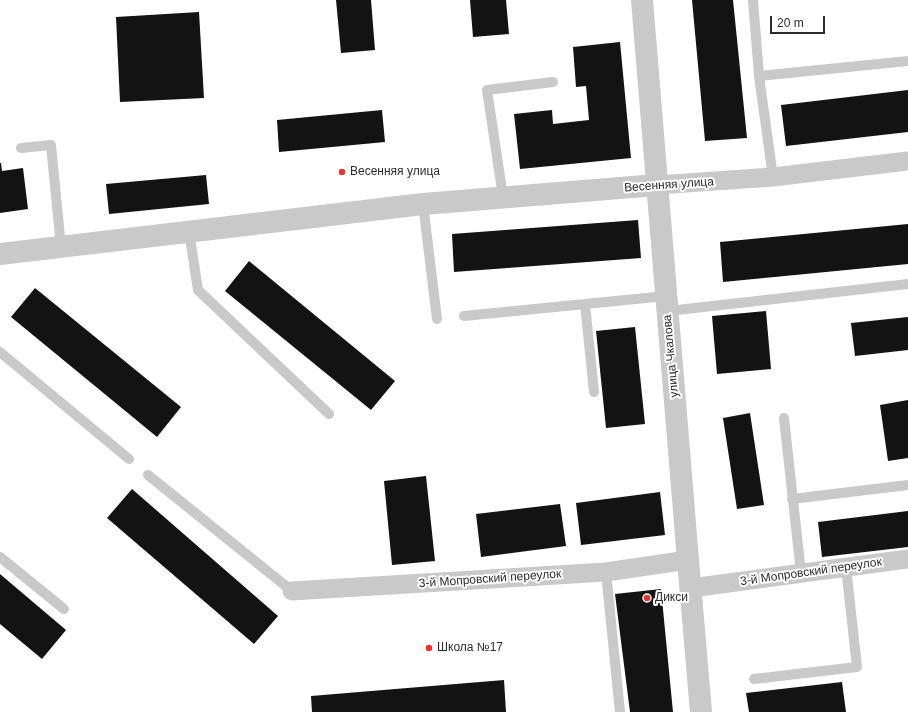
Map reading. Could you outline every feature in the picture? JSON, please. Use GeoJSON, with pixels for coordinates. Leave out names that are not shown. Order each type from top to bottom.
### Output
{"type":"FeatureCollection","features":[{"type":"Feature","properties":{"kind":"street","name":"улица Чкалова"},"geometry":{"type":"LineString","coordinates":[[642,0],[701,712]]}},
{"type":"Feature","properties":{"kind":"street","name":"Весенняя улица"},"geometry":{"type":"LineString","coordinates":[[0,254],[423,204],[773,177],[908,161]]}},
{"type":"Feature","properties":{"kind":"street","name":"3-й Мопровский переулок"},"geometry":{"type":"LineString","coordinates":[[691,588],[908,559]]}},
{"type":"Feature","properties":{"kind":"street","name":"3-й Мопровский переулок"},"geometry":{"type":"LineString","coordinates":[[292,591],[606,572],[688,560]]}},
{"type":"Feature","properties":{"kind":"lane"},"geometry":{"type":"LineString","coordinates":[[753,0],[760,76],[773,177]]}},
{"type":"Feature","properties":{"kind":"lane"},"geometry":{"type":"LineString","coordinates":[[760,76],[908,61]]}},
{"type":"Feature","properties":{"kind":"lane"},"geometry":{"type":"LineString","coordinates":[[503,197],[487,90],[553,82]]}},
{"type":"Feature","properties":{"kind":"lane"},"geometry":{"type":"LineString","coordinates":[[21,148],[51,145],[61,247]]}},
{"type":"Feature","properties":{"kind":"lane"},"geometry":{"type":"LineString","coordinates":[[423,204],[437,319]]}},
{"type":"Feature","properties":{"kind":"lane"},"geometry":{"type":"LineString","coordinates":[[189,231],[198,290],[329,414]]}},
{"type":"Feature","properties":{"kind":"lane"},"geometry":{"type":"LineString","coordinates":[[464,316],[585,304],[667,303],[908,284]]}},
{"type":"Feature","properties":{"kind":"lane"},"geometry":{"type":"LineString","coordinates":[[585,304],[594,392]]}},
{"type":"Feature","properties":{"kind":"lane"},"geometry":{"type":"LineString","coordinates":[[0,352],[129,459]]}},
{"type":"Feature","properties":{"kind":"lane"},"geometry":{"type":"LineString","coordinates":[[784,418],[801,573]]}},
{"type":"Feature","properties":{"kind":"lane"},"geometry":{"type":"LineString","coordinates":[[148,475],[292,591]]}},
{"type":"Feature","properties":{"kind":"lane"},"geometry":{"type":"LineString","coordinates":[[792,499],[908,485]]}},
{"type":"Feature","properties":{"kind":"lane"},"geometry":{"type":"LineString","coordinates":[[0,557],[64,608]]}},
{"type":"Feature","properties":{"kind":"lane"},"geometry":{"type":"LineString","coordinates":[[754,679],[858,668],[846,567]]}},
{"type":"Feature","properties":{"kind":"lane"},"geometry":{"type":"LineString","coordinates":[[606,572],[620,712]]}},
{"type":"Feature","properties":{"kind":"building"},"geometry":{"type":"Polygon","coordinates":[[[336,0],[371,0],[375,50],[341,53],[336,0]]]}},
{"type":"Feature","properties":{"kind":"building"},"geometry":{"type":"Polygon","coordinates":[[[470,0],[506,0],[509,34],[473,37],[470,0]]]}},
{"type":"Feature","properties":{"kind":"building"},"geometry":{"type":"Polygon","coordinates":[[[692,0],[733,0],[747,138],[705,141],[692,0]]]}},
{"type":"Feature","properties":{"kind":"building"},"geometry":{"type":"Polygon","coordinates":[[[199,12],[204,98],[120,102],[116,17],[199,12]]]}},
{"type":"Feature","properties":{"kind":"building"},"geometry":{"type":"Polygon","coordinates":[[[620,42],[631,158],[520,169],[514,114],[552,110],[553,124],[589,120],[586,86],[576,87],[573,47],[620,42]]]}},
{"type":"Feature","properties":{"kind":"building"},"geometry":{"type":"Polygon","coordinates":[[[908,90],[908,132],[786,146],[781,105],[908,90]]]}},
{"type":"Feature","properties":{"kind":"building"},"geometry":{"type":"Polygon","coordinates":[[[382,110],[385,142],[279,152],[277,120],[382,110]]]}},
{"type":"Feature","properties":{"kind":"building"},"geometry":{"type":"Polygon","coordinates":[[[0,163],[2,171],[23,168],[28,209],[0,213],[0,163]]]}},
{"type":"Feature","properties":{"kind":"building"},"geometry":{"type":"Polygon","coordinates":[[[206,175],[209,204],[109,214],[106,184],[206,175]]]}},
{"type":"Feature","properties":{"kind":"building"},"geometry":{"type":"Polygon","coordinates":[[[638,220],[641,258],[454,272],[452,234],[638,220]]]}},
{"type":"Feature","properties":{"kind":"building"},"geometry":{"type":"Polygon","coordinates":[[[908,224],[908,264],[723,282],[720,242],[908,224]]]}},
{"type":"Feature","properties":{"kind":"building"},"geometry":{"type":"Polygon","coordinates":[[[249,261],[395,381],[371,410],[225,291],[249,261]]]}},
{"type":"Feature","properties":{"kind":"building"},"geometry":{"type":"Polygon","coordinates":[[[35,288],[181,407],[157,437],[11,317],[35,288]]]}},
{"type":"Feature","properties":{"kind":"building"},"geometry":{"type":"Polygon","coordinates":[[[766,311],[771,369],[717,374],[712,316],[766,311]]]}},
{"type":"Feature","properties":{"kind":"building"},"geometry":{"type":"Polygon","coordinates":[[[908,317],[908,350],[855,356],[851,323],[908,317]]]}},
{"type":"Feature","properties":{"kind":"building"},"geometry":{"type":"Polygon","coordinates":[[[635,327],[645,424],[606,428],[596,331],[635,327]]]}},
{"type":"Feature","properties":{"kind":"building"},"geometry":{"type":"Polygon","coordinates":[[[908,400],[908,458],[888,461],[880,405],[908,400]]]}},
{"type":"Feature","properties":{"kind":"building"},"geometry":{"type":"Polygon","coordinates":[[[750,413],[764,505],[737,509],[723,418],[750,413]]]}},
{"type":"Feature","properties":{"kind":"building"},"geometry":{"type":"Polygon","coordinates":[[[426,476],[435,561],[392,565],[384,481],[426,476]]]}},
{"type":"Feature","properties":{"kind":"building"},"geometry":{"type":"Polygon","coordinates":[[[132,489],[278,616],[254,644],[107,518],[132,489]]]}},
{"type":"Feature","properties":{"kind":"building"},"geometry":{"type":"Polygon","coordinates":[[[660,492],[665,535],[581,545],[576,503],[660,492]]]}},
{"type":"Feature","properties":{"kind":"building"},"geometry":{"type":"Polygon","coordinates":[[[560,504],[566,546],[481,557],[476,514],[560,504]]]}},
{"type":"Feature","properties":{"kind":"building"},"geometry":{"type":"Polygon","coordinates":[[[908,511],[908,547],[822,557],[818,522],[908,511]]]}},
{"type":"Feature","properties":{"kind":"building"},"geometry":{"type":"Polygon","coordinates":[[[0,574],[66,630],[42,659],[0,624],[0,574]]]}},
{"type":"Feature","properties":{"kind":"building"},"geometry":{"type":"Polygon","coordinates":[[[661,589],[673,712],[630,712],[615,594],[661,589]]]}},
{"type":"Feature","properties":{"kind":"building"},"geometry":{"type":"Polygon","coordinates":[[[504,680],[506,712],[312,712],[311,696],[504,680]]]}},
{"type":"Feature","properties":{"kind":"building"},"geometry":{"type":"Polygon","coordinates":[[[842,682],[846,712],[749,712],[746,693],[842,682]]]}},
{"type":"Feature","properties":{"kind":"place","name":"Весенняя улица"},"geometry":{"type":"Point","coordinates":[342,172]}},
{"type":"Feature","properties":{"kind":"place","name":"Дикси"},"geometry":{"type":"Point","coordinates":[647,598]}},
{"type":"Feature","properties":{"kind":"place","name":"Школа №17"},"geometry":{"type":"Point","coordinates":[429,648]}}]}
